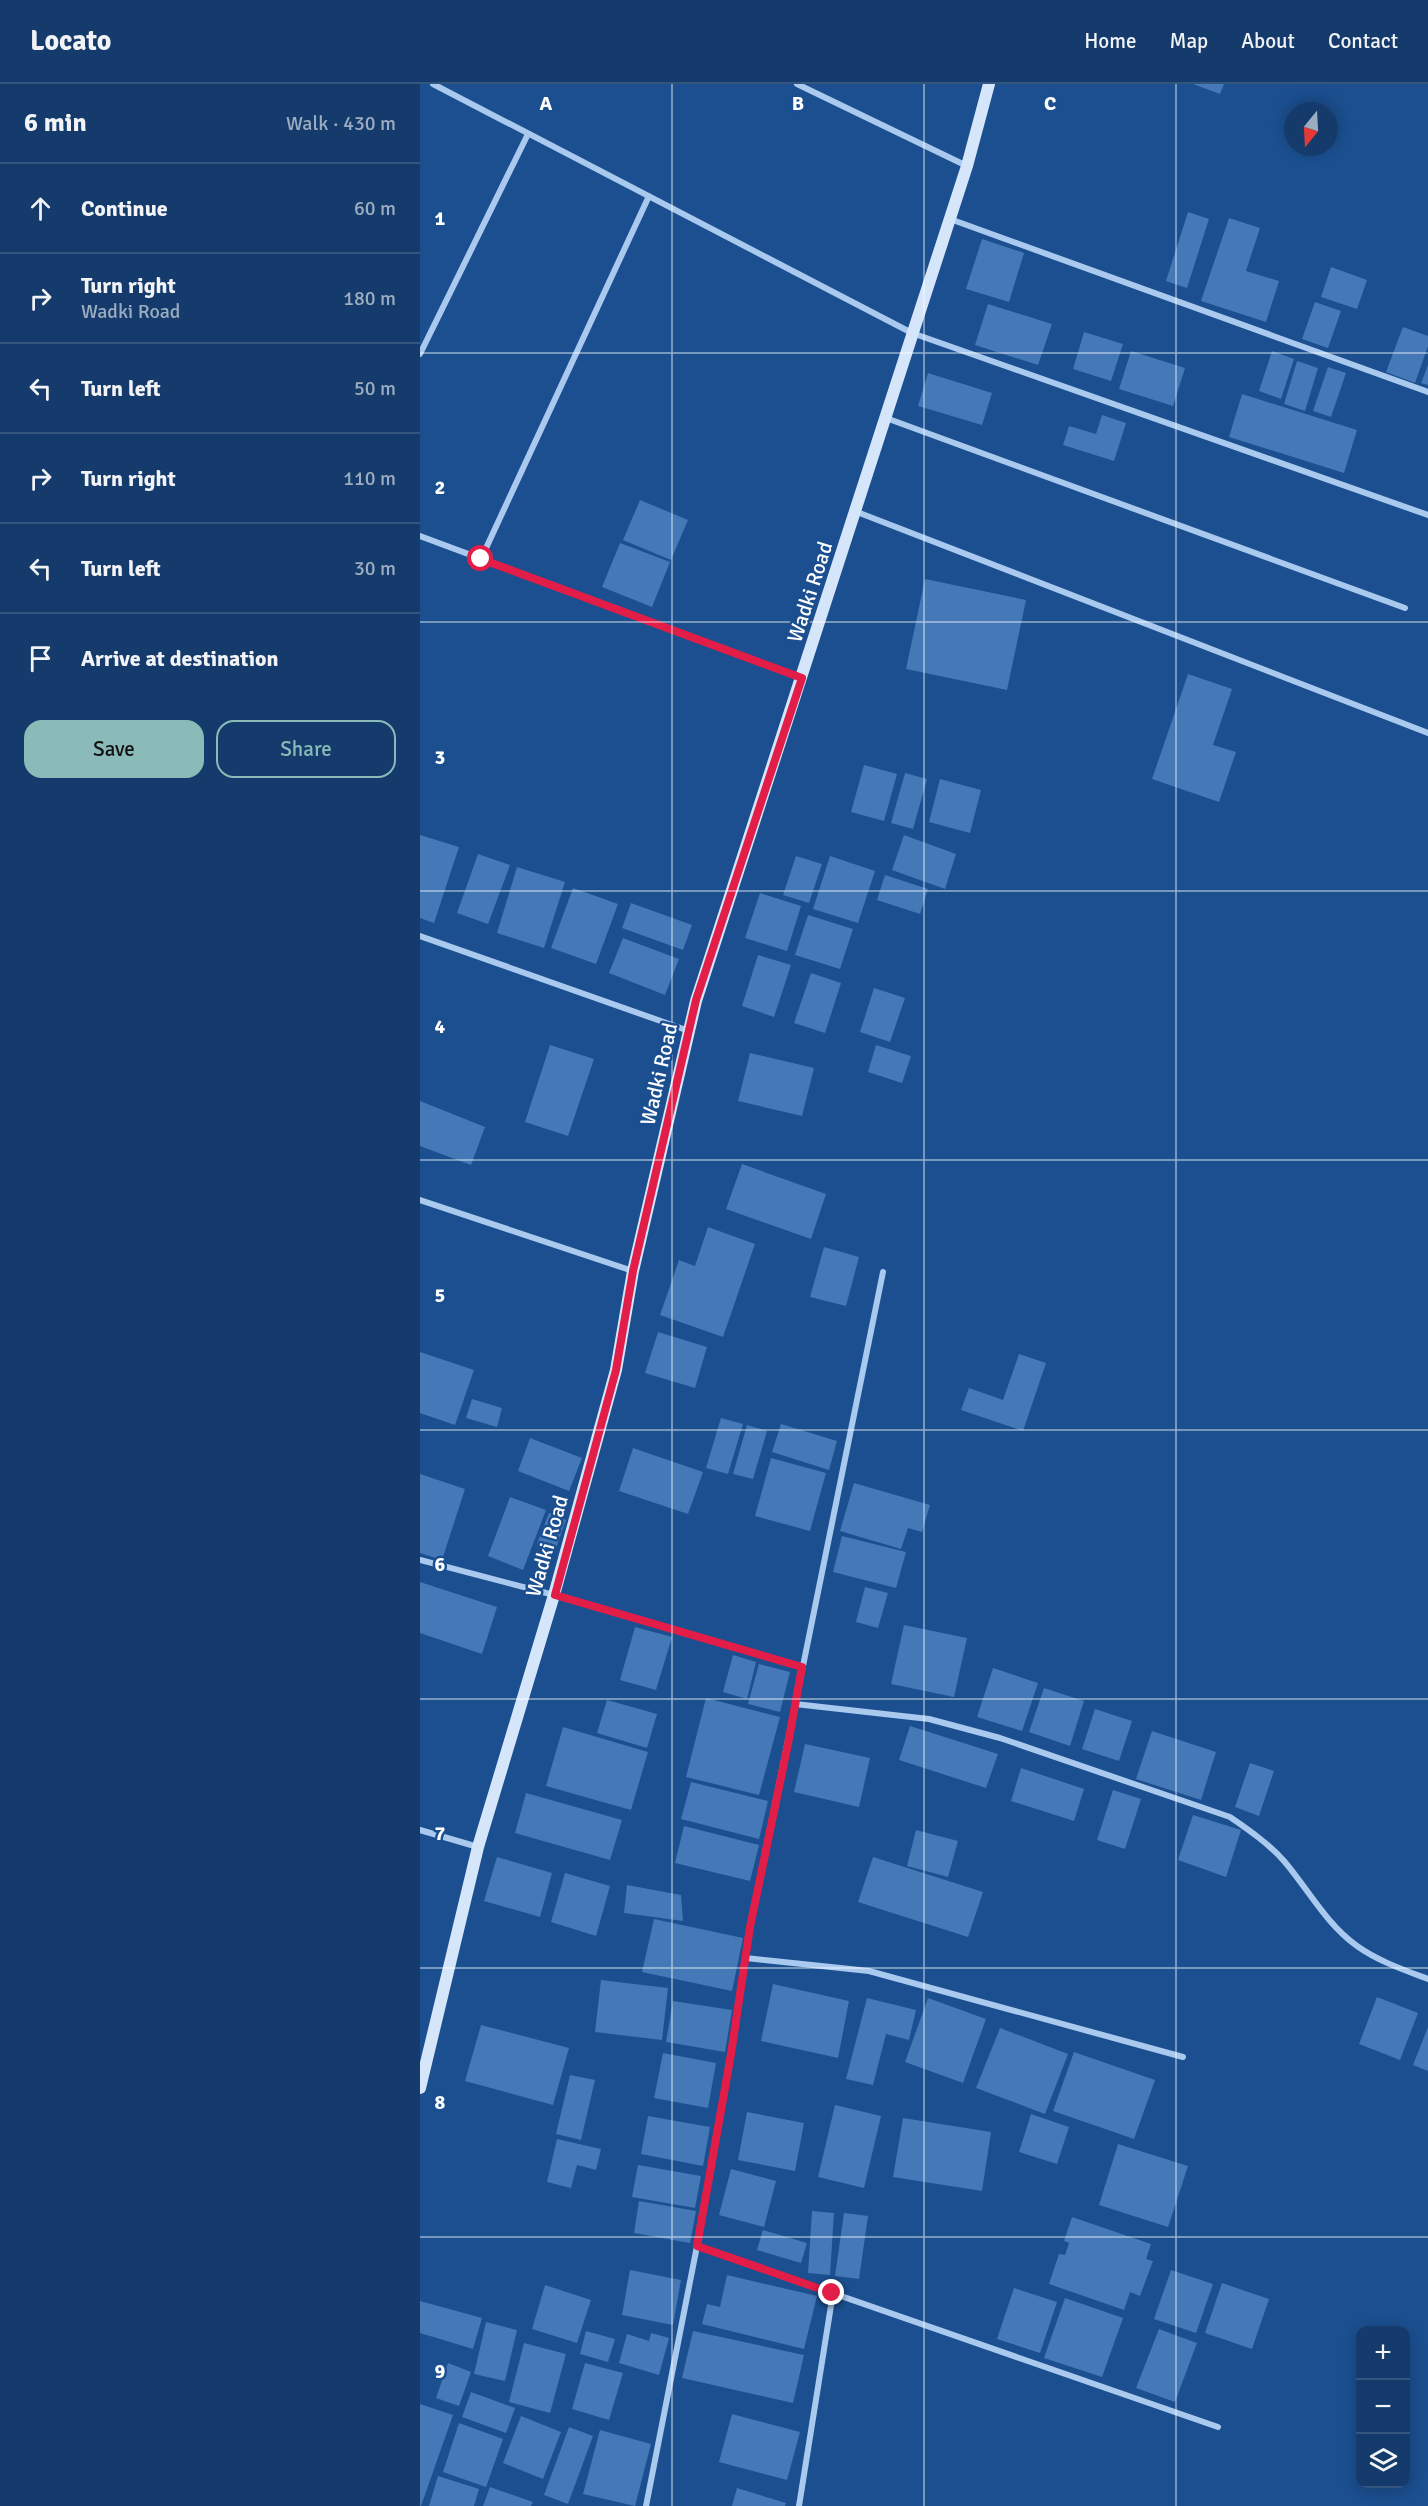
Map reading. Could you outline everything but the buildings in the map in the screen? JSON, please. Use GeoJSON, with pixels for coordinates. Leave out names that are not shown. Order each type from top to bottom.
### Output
{"type":"FeatureCollection","features":[{"type":"Feature","properties":{"kind":"street"},"geometry":{"type":"LineString","coordinates":[[433,84],[912,333],[1428,515]]}},
{"type":"Feature","properties":{"kind":"street"},"geometry":{"type":"LineString","coordinates":[[797,84],[968,166]]}},
{"type":"Feature","properties":{"kind":"street","name":"Wadki Road"},"geometry":{"type":"LineString","coordinates":[[421,2080],[478,1847],[555,1595],[616,1370],[633,1271],[696,1000],[968,166],[986,85]]}},
{"type":"Feature","properties":{"kind":"street"},"geometry":{"type":"LineString","coordinates":[[420,354],[528,134]]}},
{"type":"Feature","properties":{"kind":"street"},"geometry":{"type":"LineString","coordinates":[[481,559],[649,196]]}},
{"type":"Feature","properties":{"kind":"street"},"geometry":{"type":"LineString","coordinates":[[950,219],[1428,392]]}},
{"type":"Feature","properties":{"kind":"street"},"geometry":{"type":"LineString","coordinates":[[886,418],[1405,608]]}},
{"type":"Feature","properties":{"kind":"street"},"geometry":{"type":"LineString","coordinates":[[857,512],[1428,733]]}},
{"type":"Feature","properties":{"kind":"street"},"geometry":{"type":"LineString","coordinates":[[420,536],[802,678]]}},
{"type":"Feature","properties":{"kind":"street"},"geometry":{"type":"LineString","coordinates":[[420,936],[689,1031]]}},
{"type":"Feature","properties":{"kind":"street"},"geometry":{"type":"LineString","coordinates":[[420,1200],[633,1271]]}},
{"type":"Feature","properties":{"kind":"street"},"geometry":{"type":"LineString","coordinates":[[646,2506],[697,2246],[750,1927],[882,1272]]}},
{"type":"Feature","properties":{"kind":"street"},"geometry":{"type":"LineString","coordinates":[[420,1560],[555,1595],[802,1667]]}},
{"type":"Feature","properties":{"kind":"street"},"geometry":{"type":"LineString","coordinates":[[795,1704],[929,1719],[1000,1738],[1230,1817],[1257,1836],[1283,1860],[1335,1927],[1356,1946],[1381,1961],[1428,1979]]}},
{"type":"Feature","properties":{"kind":"street"},"geometry":{"type":"LineString","coordinates":[[420,1830],[478,1847]]}},
{"type":"Feature","properties":{"kind":"street"},"geometry":{"type":"LineString","coordinates":[[746,1958],[869,1971],[1183,2057]]}},
{"type":"Feature","properties":{"kind":"street"},"geometry":{"type":"LineString","coordinates":[[697,2246],[1218,2427]]}},
{"type":"Feature","properties":{"kind":"street"},"geometry":{"type":"LineString","coordinates":[[800,2506],[832,2293]]}},
{"type":"Feature","properties":{"kind":"route"},"geometry":{"type":"LineString","coordinates":[[481,559],[802,678],[696,1000],[633,1271],[616,1370],[555,1595],[802,1667],[750,1927],[731,2054],[697,2246],[832,2293]]}}]}
